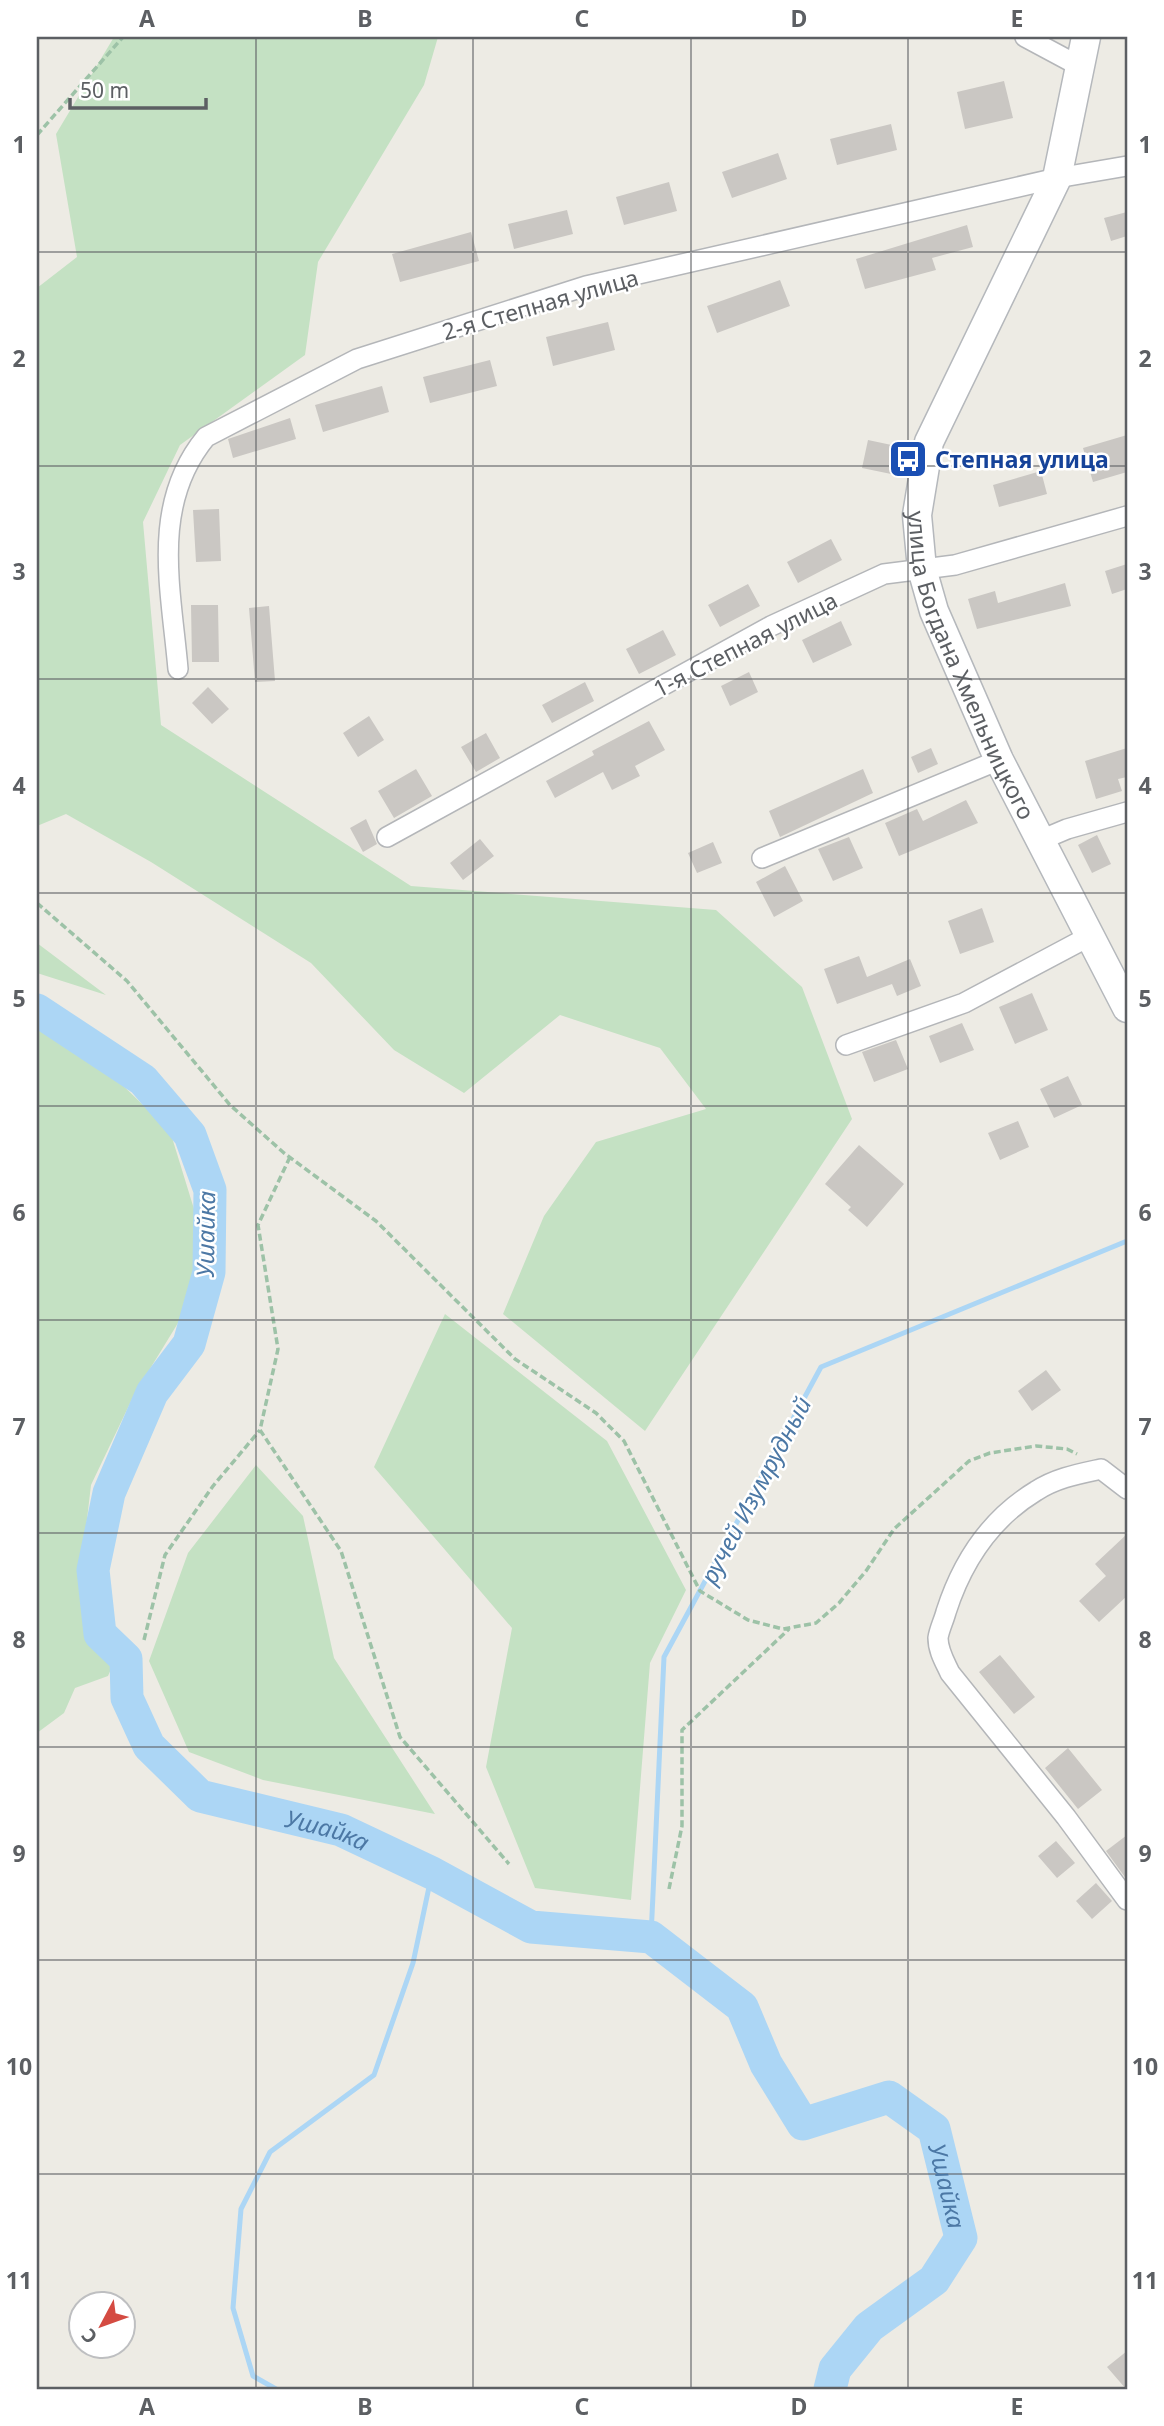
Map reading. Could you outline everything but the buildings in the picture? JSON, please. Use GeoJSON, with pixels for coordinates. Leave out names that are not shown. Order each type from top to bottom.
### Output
{"type":"FeatureCollection","features":[{"type":"Feature","properties":{"kind":"street"},"geometry":{"type":"LineString","coordinates":[[1025,37],[1081,67]]}},
{"type":"Feature","properties":{"kind":"street","name":"улица Богдана Хмельницкого"},"geometry":{"type":"LineString","coordinates":[[1086,37],[1057,178],[929,442],[917,515],[922,569],[934,611],[999,760],[1127,1008]]}},
{"type":"Feature","properties":{"kind":"street","name":"2-я Степная улица"},"geometry":{"type":"LineString","coordinates":[[178,669],[167,535],[178,482],[189,457],[206,437],[357,359],[586,286],[1057,178],[1127,166]]}},
{"type":"Feature","properties":{"kind":"street","name":"1-я Степная улица"},"geometry":{"type":"LineString","coordinates":[[387,837],[771,626],[884,575],[955,565],[1127,516]]}},
{"type":"Feature","properties":{"kind":"street"},"geometry":{"type":"LineString","coordinates":[[762,858],[999,760]]}},
{"type":"Feature","properties":{"kind":"street"},"geometry":{"type":"LineString","coordinates":[[1041,839],[1127,812]]}},
{"type":"Feature","properties":{"kind":"street"},"geometry":{"type":"LineString","coordinates":[[846,1045],[964,1003],[1090,936]]}},
{"type":"Feature","properties":{"kind":"street"},"geometry":{"type":"LineString","coordinates":[[1127,1489],[1101,1469],[1059,1479],[1036,1491],[995,1522],[978,1544],[954,1587],[938,1637],[942,1656],[950,1673],[1033,1775],[1127,1900]]}},
{"type":"Feature","properties":{"kind":"path"},"geometry":{"type":"LineString","coordinates":[[37,135],[123,37]]}},
{"type":"Feature","properties":{"kind":"path"},"geometry":{"type":"LineString","coordinates":[[37,903],[127,981],[230,1105],[290,1157],[376,1221],[515,1359],[596,1413],[624,1441],[700,1591],[748,1620],[783,1629],[816,1623],[839,1603],[866,1571],[894,1529],[969,1461],[990,1453],[1036,1446],[1068,1449],[1101,1469]]}},
{"type":"Feature","properties":{"kind":"path"},"geometry":{"type":"LineString","coordinates":[[144,1640],[165,1555],[213,1486],[260,1430],[278,1349],[258,1225],[290,1157]]}},
{"type":"Feature","properties":{"kind":"path"},"geometry":{"type":"LineString","coordinates":[[260,1430],[341,1551],[400,1737],[509,1864]]}},
{"type":"Feature","properties":{"kind":"path"},"geometry":{"type":"LineString","coordinates":[[669,1889],[682,1826],[682,1730],[790,1628]]}},
{"type":"Feature","properties":{"kind":"green space"},"geometry":{"type":"Polygon","coordinates":[[[114,37],[438,37],[424,85],[318,262],[305,355],[180,445],[143,522],[161,725],[411,886],[716,910],[802,987],[852,1119],[645,1431],[503,1314],[544,1216],[596,1142],[706,1109],[660,1048],[560,1015],[464,1093],[394,1050],[311,963],[151,862],[66,814],[37,826],[37,288],[77,257],[56,134],[114,37]]]}},
{"type":"Feature","properties":{"kind":"green space"},"geometry":{"type":"Polygon","coordinates":[[[37,943],[106,995],[37,973],[37,943]]]}},
{"type":"Feature","properties":{"kind":"green space"},"geometry":{"type":"Polygon","coordinates":[[[37,1025],[46,1028],[111,1074],[170,1131],[194,1209],[199,1252],[189,1305],[134,1395],[91,1485],[81,1571],[84,1631],[115,1660],[108,1676],[75,1688],[64,1713],[37,1733],[37,1025]]]}},
{"type":"Feature","properties":{"kind":"green space"},"geometry":{"type":"Polygon","coordinates":[[[445,1314],[607,1441],[686,1590],[650,1663],[631,1900],[535,1888],[486,1767],[512,1628],[374,1467],[445,1314]]]}},
{"type":"Feature","properties":{"kind":"green space"},"geometry":{"type":"Polygon","coordinates":[[[256,1465],[303,1516],[334,1658],[435,1814],[263,1780],[189,1752],[149,1661],[188,1553],[256,1465]]]}},
{"type":"Feature","properties":{"kind":"waterway","name":"Ушайка"},"geometry":{"type":"LineString","coordinates":[[37,1010],[143,1080],[190,1135],[210,1190],[209,1272],[189,1344],[152,1393],[109,1493],[93,1570],[100,1634],[126,1659],[127,1698],[149,1746],[200,1796],[341,1830],[432,1873],[531,1927],[651,1937],[742,2007],[766,2064],[803,2124],[889,2097],[934,2129],[961,2238],[934,2280],[869,2327],[835,2369],[830,2389]]}},
{"type":"Feature","properties":{"kind":"waterway","name":"ручей Изумрудный"},"geometry":{"type":"LineString","coordinates":[[651,1937],[664,1657],[821,1367],[1127,1241]]}},
{"type":"Feature","properties":{"kind":"waterway"},"geometry":{"type":"LineString","coordinates":[[276,2389],[253,2376],[233,2308],[241,2209],[270,2152],[374,2075],[413,1963],[432,1873]]}},
{"type":"Feature","properties":{"kind":"place","name":"Степная улица"},"geometry":{"type":"Point","coordinates":[908,459]}}]}
